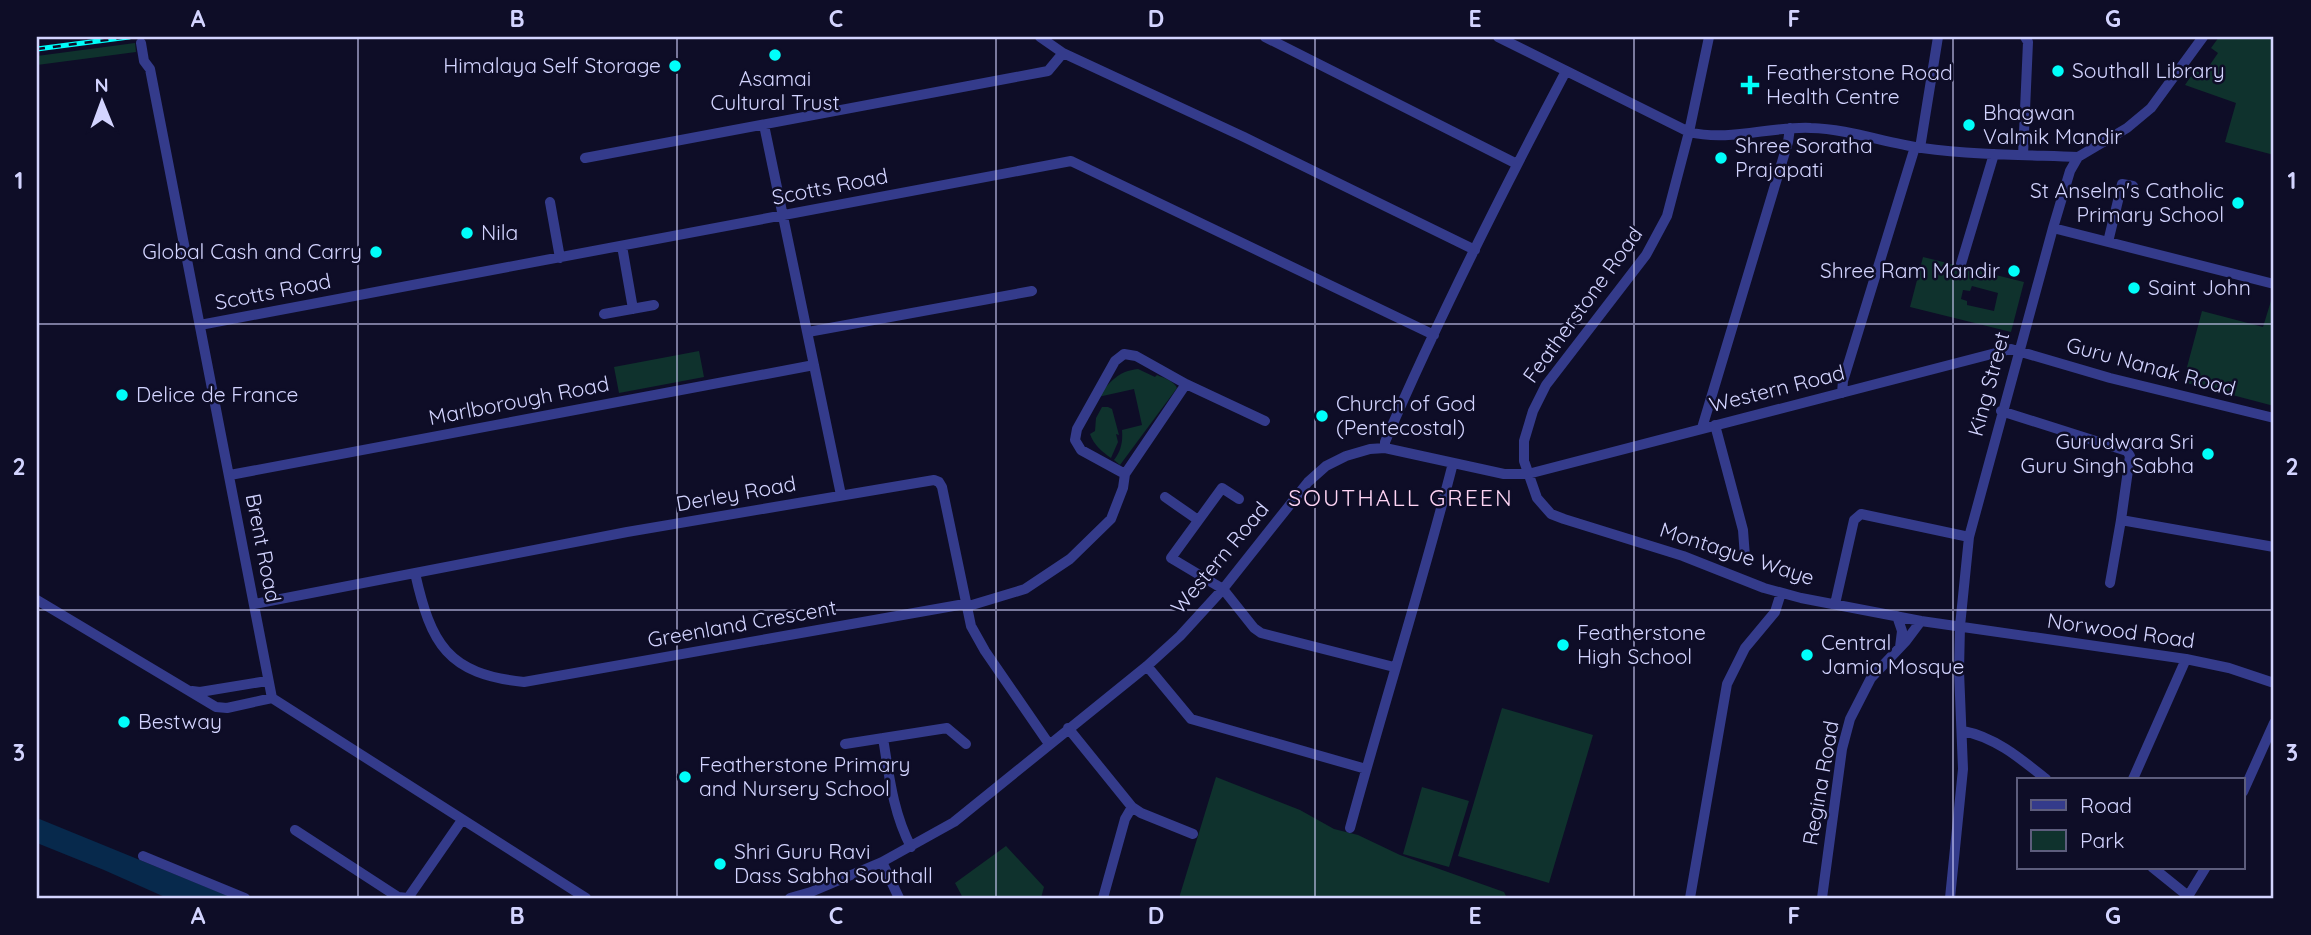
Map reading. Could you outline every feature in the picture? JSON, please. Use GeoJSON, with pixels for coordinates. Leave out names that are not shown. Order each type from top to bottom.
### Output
{"type":"FeatureCollection","features":[{"type":"Feature","properties":{"kind":"street"},"geometry":{"type":"LineString","coordinates":[[1040,37],[1063,53],[1244,136],[1475,250]]}},
{"type":"Feature","properties":{"kind":"street"},"geometry":{"type":"LineString","coordinates":[[1265,37],[1517,164]]}},
{"type":"Feature","properties":{"kind":"street"},"geometry":{"type":"LineString","coordinates":[[1842,393],[1843,381],[1917,148],[1938,37]]}},
{"type":"Feature","properties":{"kind":"street"},"geometry":{"type":"LineString","coordinates":[[2023,155],[2028,42],[2025,37]]}},
{"type":"Feature","properties":{"kind":"street"},"geometry":{"type":"LineString","coordinates":[[1504,38],[1689,132],[1714,137],[1812,128],[1849,132],[1917,148],[2078,157],[2127,128],[2151,108],[2203,37]]}},
{"type":"Feature","properties":{"kind":"street","name":"Featherstone Road"},"geometry":{"type":"LineString","coordinates":[[1528,474],[1524,461],[1524,441],[1539,397],[1646,255],[1672,203],[1707,42]]}},
{"type":"Feature","properties":{"kind":"street","name":"Brent Road"},"geometry":{"type":"LineString","coordinates":[[141,43],[144,61],[150,69],[272,698]]}},
{"type":"Feature","properties":{"kind":"street"},"geometry":{"type":"LineString","coordinates":[[585,158],[1048,71],[1063,53]]}},
{"type":"Feature","properties":{"kind":"street"},"geometry":{"type":"LineString","coordinates":[[1384,449],[1407,391],[1517,164],[1566,71]]}},
{"type":"Feature","properties":{"kind":"street"},"geometry":{"type":"LineString","coordinates":[[764,125],[841,495]]}},
{"type":"Feature","properties":{"kind":"street"},"geometry":{"type":"LineString","coordinates":[[1702,428],[1790,128]]}},
{"type":"Feature","properties":{"kind":"street"},"geometry":{"type":"LineString","coordinates":[[1961,264],[1994,154]]}},
{"type":"Feature","properties":{"kind":"street","name":"King Street"},"geometry":{"type":"LineString","coordinates":[[1950,898],[1961,790],[1963,731],[1959,671],[1960,626],[1969,537],[2018,350],[2070,171],[2078,157]]}},
{"type":"Feature","properties":{"kind":"street","name":"Scotts Road"},"geometry":{"type":"LineString","coordinates":[[200,325],[1071,161],[1434,335]]}},
{"type":"Feature","properties":{"kind":"street"},"geometry":{"type":"LineString","coordinates":[[2108,242],[2122,184],[2133,186]]}},
{"type":"Feature","properties":{"kind":"street"},"geometry":{"type":"LineString","coordinates":[[550,202],[560,258]]}},
{"type":"Feature","properties":{"kind":"street"},"geometry":{"type":"LineString","coordinates":[[2053,228],[2274,284]]}},
{"type":"Feature","properties":{"kind":"street"},"geometry":{"type":"LineString","coordinates":[[622,246],[633,309]]}},
{"type":"Feature","properties":{"kind":"street"},"geometry":{"type":"LineString","coordinates":[[808,332],[1032,291]]}},
{"type":"Feature","properties":{"kind":"street"},"geometry":{"type":"LineString","coordinates":[[604,314],[654,305]]}},
{"type":"Feature","properties":{"kind":"street","name":"Western Road"},"geometry":{"type":"LineString","coordinates":[[790,898],[882,862],[954,822],[1147,666],[1180,636],[1223,589],[1308,482],[1326,466],[1346,456],[1370,449],[1384,449],[1504,474],[1528,474],[2004,349],[2018,350]]}},
{"type":"Feature","properties":{"kind":"street","name":"Guru Nanak Road"},"geometry":{"type":"LineString","coordinates":[[2018,350],[2110,378],[2274,418]]}},
{"type":"Feature","properties":{"kind":"street"},"geometry":{"type":"LineString","coordinates":[[1186,384],[1125,474],[1081,450],[1075,440],[1077,429],[1115,361],[1124,354],[1136,356],[1186,384],[1265,421]]}},
{"type":"Feature","properties":{"kind":"street","name":"Marlborough Road"},"geometry":{"type":"LineString","coordinates":[[230,475],[814,365]]}},
{"type":"Feature","properties":{"kind":"street"},"geometry":{"type":"LineString","coordinates":[[2001,411],[2127,451],[2130,456],[2110,583]]}},
{"type":"Feature","properties":{"kind":"street"},"geometry":{"type":"LineString","coordinates":[[1715,425],[1741,520],[1745,556]]}},
{"type":"Feature","properties":{"kind":"street"},"geometry":{"type":"LineString","coordinates":[[1350,828],[1453,463]]}},
{"type":"Feature","properties":{"kind":"street","name":"Greenland Crescent"},"geometry":{"type":"LineString","coordinates":[[415,573],[424,610],[439,642],[457,661],[477,673],[524,682],[972,605],[1025,589],[1070,559],[1111,519],[1123,488],[1125,474]]}},
{"type":"Feature","properties":{"kind":"street","name":"Montague Waye"},"geometry":{"type":"LineString","coordinates":[[1528,474],[1537,498],[1551,514],[1683,556],[1781,593],[1921,621],[1960,626]]}},
{"type":"Feature","properties":{"kind":"street","name":"Derley Road"},"geometry":{"type":"LineString","coordinates":[[254,604],[929,480],[939,482],[942,487],[971,626],[985,651],[1049,744]]}},
{"type":"Feature","properties":{"kind":"street"},"geometry":{"type":"LineString","coordinates":[[1239,499],[1222,488],[1171,558],[1223,589],[1261,633],[1394,667]]}},
{"type":"Feature","properties":{"kind":"street"},"geometry":{"type":"LineString","coordinates":[[1165,497],[1198,520]]}},
{"type":"Feature","properties":{"kind":"street"},"geometry":{"type":"LineString","coordinates":[[1835,604],[1854,520],[1861,514],[1969,537]]}},
{"type":"Feature","properties":{"kind":"street"},"geometry":{"type":"LineString","coordinates":[[2120,520],[2274,547]]}},
{"type":"Feature","properties":{"kind":"street"},"geometry":{"type":"LineString","coordinates":[[1689,898],[1727,684],[1745,648],[1776,612],[1781,593]]}},
{"type":"Feature","properties":{"kind":"street"},"geometry":{"type":"LineString","coordinates":[[37,600],[216,707],[227,708],[272,698],[586,898]]}},
{"type":"Feature","properties":{"kind":"street"},"geometry":{"type":"LineString","coordinates":[[1897,616],[1902,631],[1900,647]]}},
{"type":"Feature","properties":{"kind":"street","name":"Regina Road"},"geometry":{"type":"LineString","coordinates":[[1822,898],[1845,733],[1871,678],[1921,621]]}},
{"type":"Feature","properties":{"kind":"street","name":"Norwood Road"},"geometry":{"type":"LineString","coordinates":[[1960,626],[2186,659],[2229,668],[2274,683]]}},
{"type":"Feature","properties":{"kind":"street"},"geometry":{"type":"LineString","coordinates":[[2133,778],[2186,659]]}},
{"type":"Feature","properties":{"kind":"street"},"geometry":{"type":"LineString","coordinates":[[1147,666],[1191,719],[1366,769]]}},
{"type":"Feature","properties":{"kind":"street"},"geometry":{"type":"LineString","coordinates":[[186,690],[200,692],[267,681]]}},
{"type":"Feature","properties":{"kind":"street"},"geometry":{"type":"LineString","coordinates":[[2244,790],[2274,723]]}},
{"type":"Feature","properties":{"kind":"street"},"geometry":{"type":"LineString","coordinates":[[845,744],[947,728],[967,744]]}},
{"type":"Feature","properties":{"kind":"street"},"geometry":{"type":"LineString","coordinates":[[1068,728],[1132,807],[1193,834]]}},
{"type":"Feature","properties":{"kind":"street"},"geometry":{"type":"LineString","coordinates":[[1963,731],[1975,733],[2015,754],[2045,778]]}},
{"type":"Feature","properties":{"kind":"street"},"geometry":{"type":"LineString","coordinates":[[883,738],[896,812],[911,847]]}},
{"type":"Feature","properties":{"kind":"street"},"geometry":{"type":"LineString","coordinates":[[1103,898],[1125,819],[1132,807]]}},
{"type":"Feature","properties":{"kind":"street"},"geometry":{"type":"LineString","coordinates":[[295,830],[398,897],[408,898],[462,820]]}},
{"type":"Feature","properties":{"kind":"street"},"geometry":{"type":"LineString","coordinates":[[143,856],[245,898]]}},
{"type":"Feature","properties":{"kind":"street"},"geometry":{"type":"LineString","coordinates":[[882,862],[899,898]]}},
{"type":"Feature","properties":{"kind":"street"},"geometry":{"type":"LineString","coordinates":[[2154,869],[2188,897],[2205,869]]}},
{"type":"Feature","properties":{"kind":"green space"},"geometry":{"type":"Polygon","coordinates":[[[2219,37],[2274,37],[2274,155],[2225,142],[2236,103],[2185,85],[2195,70],[2203,75],[2218,53],[2211,48],[2219,37]]]}},
{"type":"Feature","properties":{"kind":"green space"},"geometry":{"type":"Polygon","coordinates":[[[135,43],[136,52],[37,65],[37,56],[135,43]]]}},
{"type":"Feature","properties":{"kind":"green space"},"geometry":{"type":"Polygon","coordinates":[[[1923,257],[2024,282],[2011,332],[1910,307],[1923,257]],[[1972,286],[1970,291],[1963,290],[1961,299],[1967,301],[1967,305],[1994,311],[1998,293],[1972,286]]]}},
{"type":"Feature","properties":{"kind":"green space"},"geometry":{"type":"Polygon","coordinates":[[[2274,291],[2274,406],[2183,382],[2202,311],[2263,327],[2274,291]]]}},
{"type":"Feature","properties":{"kind":"green space"},"geometry":{"type":"Polygon","coordinates":[[[699,351],[704,377],[619,393],[614,367],[699,351]]]}},
{"type":"Feature","properties":{"kind":"green space"},"geometry":{"type":"Polygon","coordinates":[[[1138,369],[1166,379],[1177,388],[1120,465],[1114,460],[1121,446],[1122,430],[1142,425],[1134,389],[1098,397],[1120,375],[1138,369]]]}},
{"type":"Feature","properties":{"kind":"green space"},"geometry":{"type":"Polygon","coordinates":[[[1102,407],[1112,409],[1119,435],[1116,434],[1118,442],[1111,458],[1098,448],[1090,434],[1095,431],[1096,418],[1102,407]]]}},
{"type":"Feature","properties":{"kind":"green space"},"geometry":{"type":"Polygon","coordinates":[[[1502,708],[1593,735],[1549,883],[1458,856],[1502,708]]]}},
{"type":"Feature","properties":{"kind":"green space"},"geometry":{"type":"Polygon","coordinates":[[[1216,777],[1300,810],[1334,829],[1358,835],[1400,855],[1504,892],[1507,898],[1179,898],[1216,777]]]}},
{"type":"Feature","properties":{"kind":"green space"},"geometry":{"type":"Polygon","coordinates":[[[1422,787],[1469,801],[1449,867],[1403,854],[1422,787]]]}},
{"type":"Feature","properties":{"kind":"green space"},"geometry":{"type":"Polygon","coordinates":[[[1006,846],[1044,887],[1041,898],[963,898],[955,883],[1006,846]]]}},
{"type":"Feature","properties":{"kind":"water"},"geometry":{"type":"Polygon","coordinates":[[[37,818],[233,898],[167,898],[37,843],[37,818]]]}},
{"type":"Feature","properties":{"kind":"railway"},"geometry":{"type":"LineString","coordinates":[[37,49],[129,37]]}},
{"type":"Feature","properties":{"kind":"place","name":"Asamai Cultural Trust"},"geometry":{"type":"Point","coordinates":[775,55]}},
{"type":"Feature","properties":{"kind":"place","name":"Himalaya Self Storage"},"geometry":{"type":"Point","coordinates":[675,66]}},
{"type":"Feature","properties":{"kind":"place","name":"Southall Library"},"geometry":{"type":"Point","coordinates":[2058,71]}},
{"type":"Feature","properties":{"kind":"place","name":"Featherstone Road Health Centre"},"geometry":{"type":"Point","coordinates":[1750,85]}},
{"type":"Feature","properties":{"kind":"place","name":"Bhagwan Valmik Mandir"},"geometry":{"type":"Point","coordinates":[1969,125]}},
{"type":"Feature","properties":{"kind":"place","name":"Shree Soratha Prajapati"},"geometry":{"type":"Point","coordinates":[1721,158]}},
{"type":"Feature","properties":{"kind":"place","name":"St Anselm's Catholic Primary School"},"geometry":{"type":"Point","coordinates":[2238,203]}},
{"type":"Feature","properties":{"kind":"place","name":"Nila"},"geometry":{"type":"Point","coordinates":[467,233]}},
{"type":"Feature","properties":{"kind":"place","name":"Global Cash and Carry"},"geometry":{"type":"Point","coordinates":[376,252]}},
{"type":"Feature","properties":{"kind":"place","name":"Shree Ram Mandir"},"geometry":{"type":"Point","coordinates":[2014,271]}},
{"type":"Feature","properties":{"kind":"place","name":"Saint John"},"geometry":{"type":"Point","coordinates":[2134,288]}},
{"type":"Feature","properties":{"kind":"place","name":"Delice de France"},"geometry":{"type":"Point","coordinates":[122,395]}},
{"type":"Feature","properties":{"kind":"place","name":"Church of God (Pentecostal)"},"geometry":{"type":"Point","coordinates":[1322,416]}},
{"type":"Feature","properties":{"kind":"place","name":"Gurudwara Sri Guru Singh Sabha"},"geometry":{"type":"Point","coordinates":[2208,454]}},
{"type":"Feature","properties":{"kind":"place","name":"Featherstone High School"},"geometry":{"type":"Point","coordinates":[1563,645]}},
{"type":"Feature","properties":{"kind":"place","name":"Central Jamia Mosque"},"geometry":{"type":"Point","coordinates":[1807,655]}},
{"type":"Feature","properties":{"kind":"place","name":"Bestway"},"geometry":{"type":"Point","coordinates":[124,722]}},
{"type":"Feature","properties":{"kind":"place","name":"Featherstone Primary and Nursery School"},"geometry":{"type":"Point","coordinates":[685,777]}},
{"type":"Feature","properties":{"kind":"place","name":"Shri Guru Ravi Dass Sabha Southall"},"geometry":{"type":"Point","coordinates":[720,864]}},
{"type":"Feature","properties":{"kind":"district","name":"SOUTHALL GREEN"},"geometry":{"type":"Point","coordinates":[1401,498]}}]}
